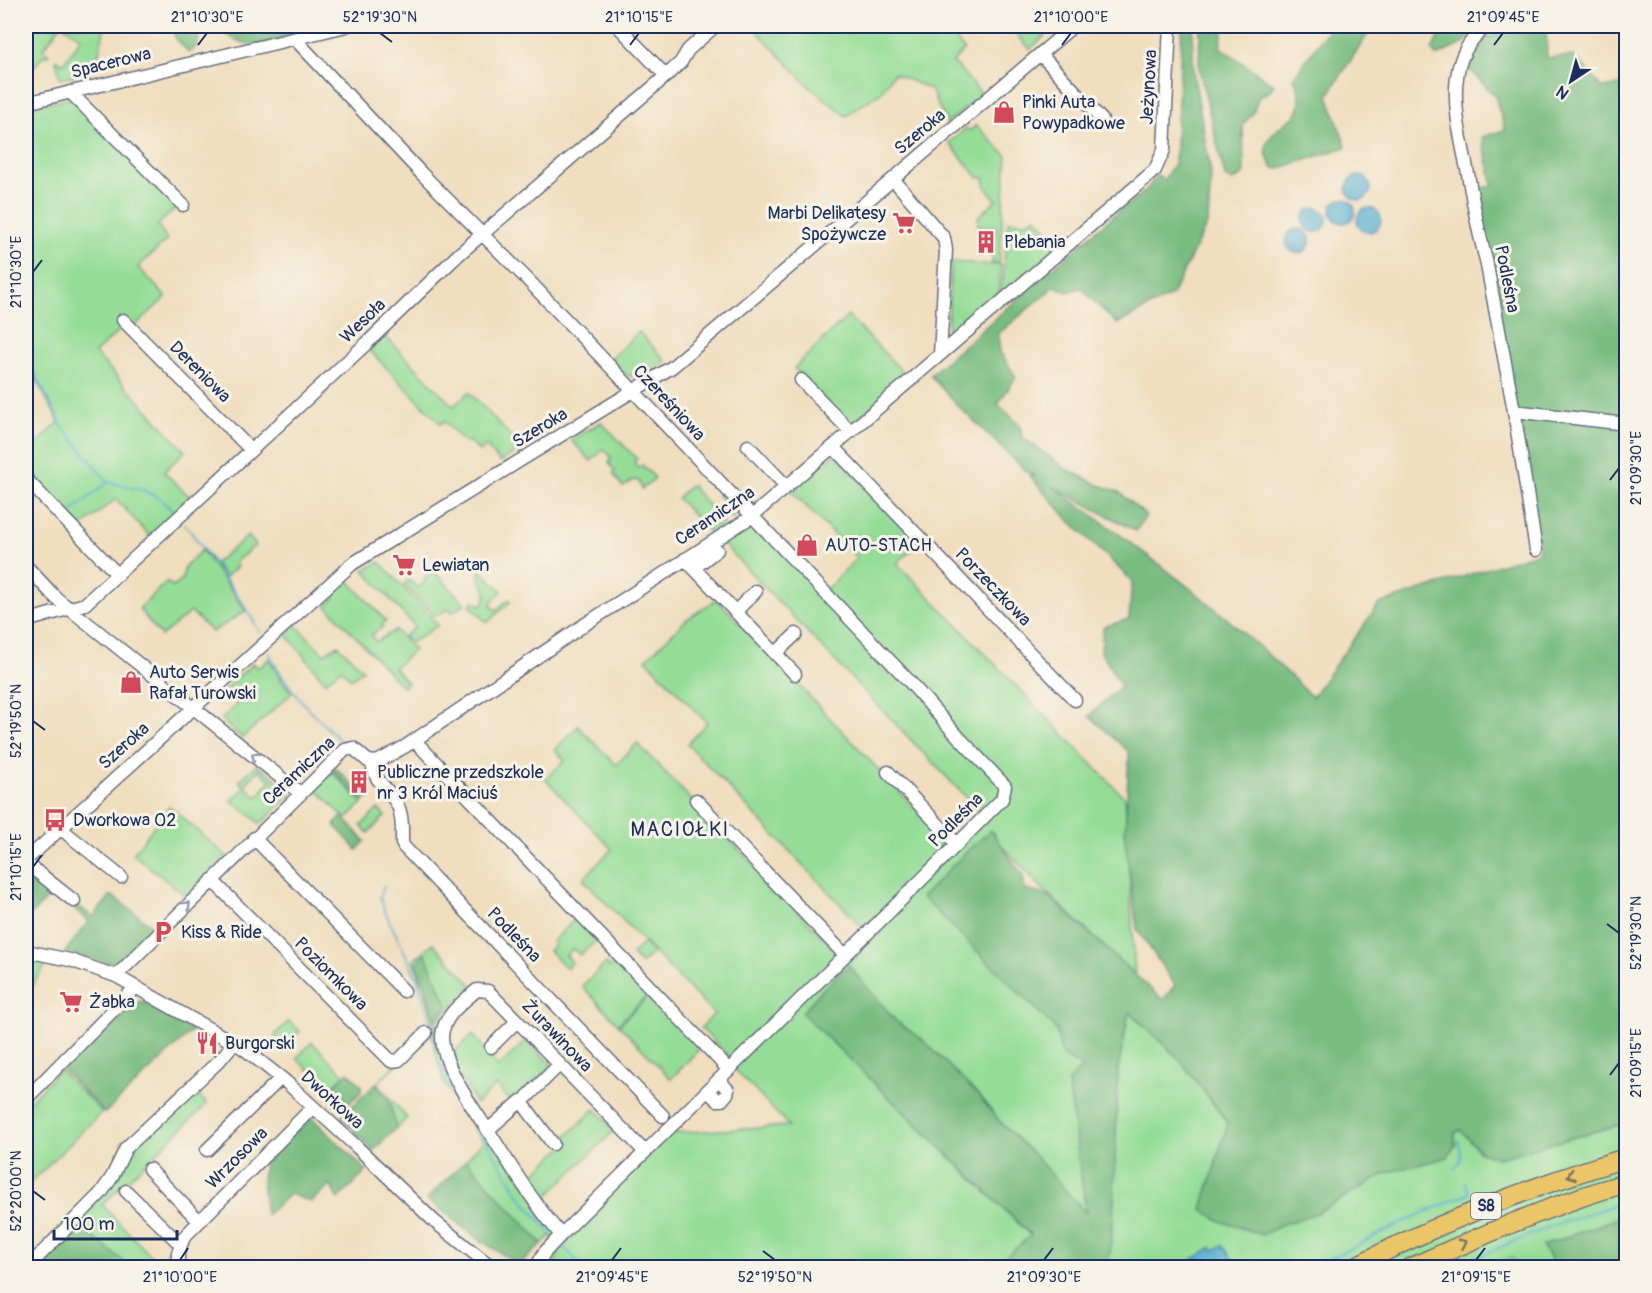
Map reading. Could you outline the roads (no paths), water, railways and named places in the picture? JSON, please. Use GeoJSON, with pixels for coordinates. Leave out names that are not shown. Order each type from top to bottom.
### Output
{"type":"FeatureCollection","features":[{"type":"Feature","properties":{"kind":"highway","name":"S8"},"geometry":{"type":"LineString","coordinates":[[1352,1268],[1401,1243],[1480,1209],[1565,1177],[1626,1158]]}},
{"type":"Feature","properties":{"kind":"highway","name":"S8"},"geometry":{"type":"LineString","coordinates":[[1410,1268],[1532,1215],[1626,1183]]}},
{"type":"Feature","properties":{"kind":"street","name":"Spacerowa"},"geometry":{"type":"LineString","coordinates":[[26,104],[346,26]]}},
{"type":"Feature","properties":{"kind":"street"},"geometry":{"type":"LineString","coordinates":[[618,26],[666,76]]}},
{"type":"Feature","properties":{"kind":"street","name":"Wesoła"},"geometry":{"type":"LineString","coordinates":[[26,621],[85,604],[481,234],[666,76],[681,62],[688,50],[715,26]]}},
{"type":"Feature","properties":{"kind":"street","name":"Szeroka"},"geometry":{"type":"LineString","coordinates":[[26,862],[60,828],[352,564],[634,392],[680,361],[1073,26]]}},
{"type":"Feature","properties":{"kind":"street","name":"Jeżynowa"},"geometry":{"type":"LineString","coordinates":[[1164,150],[1170,26]]}},
{"type":"Feature","properties":{"kind":"street","name":"Podleśna"},"geometry":{"type":"LineString","coordinates":[[1488,26],[1468,46],[1460,67],[1455,108],[1514,411],[1536,550]]}},
{"type":"Feature","properties":{"kind":"street","name":"Czereśniowa"},"geometry":{"type":"LineString","coordinates":[[295,39],[991,769],[1005,786],[1002,799]]}},
{"type":"Feature","properties":{"kind":"street"},"geometry":{"type":"LineString","coordinates":[[1040,54],[1102,120]]}},
{"type":"Feature","properties":{"kind":"street"},"geometry":{"type":"LineString","coordinates":[[70,92],[183,205]]}},
{"type":"Feature","properties":{"kind":"street","name":"Ceramiczna"},"geometry":{"type":"LineString","coordinates":[[116,976],[212,879],[349,748],[357,750],[372,762],[377,762],[415,741],[690,563],[751,517],[834,448],[1155,170],[1164,150]]}},
{"type":"Feature","properties":{"kind":"street"},"geometry":{"type":"LineString","coordinates":[[893,179],[944,238],[946,250],[940,354]]}},
{"type":"Feature","properties":{"kind":"street","name":"Dereniowa"},"geometry":{"type":"LineString","coordinates":[[123,320],[251,450]]}},
{"type":"Feature","properties":{"kind":"street"},"geometry":{"type":"LineString","coordinates":[[801,380],[851,432]]}},
{"type":"Feature","properties":{"kind":"street"},"geometry":{"type":"LineString","coordinates":[[1514,411],[1626,424]]}},
{"type":"Feature","properties":{"kind":"street"},"geometry":{"type":"LineString","coordinates":[[748,446],[787,487]]}},
{"type":"Feature","properties":{"kind":"street","name":"Porzeczkowa"},"geometry":{"type":"LineString","coordinates":[[834,448],[1076,700]]}},
{"type":"Feature","properties":{"kind":"street"},"geometry":{"type":"LineString","coordinates":[[26,479],[118,575]]}},
{"type":"Feature","properties":{"kind":"street"},"geometry":{"type":"LineString","coordinates":[[717,550],[690,563],[795,674]]}},
{"type":"Feature","properties":{"kind":"street"},"geometry":{"type":"LineString","coordinates":[[26,566],[56,598],[73,609],[300,793]]}},
{"type":"Feature","properties":{"kind":"street"},"geometry":{"type":"LineString","coordinates":[[735,612],[756,591]]}},
{"type":"Feature","properties":{"kind":"street"},"geometry":{"type":"LineString","coordinates":[[776,654],[796,634]]}},
{"type":"Feature","properties":{"kind":"street"},"geometry":{"type":"LineString","coordinates":[[415,741],[731,1068]]}},
{"type":"Feature","properties":{"kind":"street","name":"Podleśna"},"geometry":{"type":"LineString","coordinates":[[372,762],[373,774],[398,804],[404,847],[663,1116]]}},
{"type":"Feature","properties":{"kind":"street"},"geometry":{"type":"LineString","coordinates":[[888,772],[957,844]]}},
{"type":"Feature","properties":{"kind":"street","name":"Podleśna"},"geometry":{"type":"LineString","coordinates":[[536,1268],[544,1253],[561,1235],[1002,799]]}},
{"type":"Feature","properties":{"kind":"street"},"geometry":{"type":"LineString","coordinates":[[696,800],[845,955]]}},
{"type":"Feature","properties":{"kind":"street"},"geometry":{"type":"LineString","coordinates":[[503,825],[731,1068]]}},
{"type":"Feature","properties":{"kind":"street"},"geometry":{"type":"LineString","coordinates":[[60,828],[121,877]]}},
{"type":"Feature","properties":{"kind":"street"},"geometry":{"type":"LineString","coordinates":[[254,838],[404,991]]}},
{"type":"Feature","properties":{"kind":"street"},"geometry":{"type":"LineString","coordinates":[[26,862],[74,901]]}},
{"type":"Feature","properties":{"kind":"street","name":"Poziomkowa"},"geometry":{"type":"LineString","coordinates":[[212,879],[391,1061],[399,1060],[426,1033]]}},
{"type":"Feature","properties":{"kind":"street","name":"Dworkowa"},"geometry":{"type":"LineString","coordinates":[[26,951],[84,964],[116,976],[251,1054],[313,1107],[435,1222],[494,1268]]}},
{"type":"Feature","properties":{"kind":"street"},"geometry":{"type":"LineString","coordinates":[[26,1099],[136,987]]}},
{"type":"Feature","properties":{"kind":"street","name":"Żurawinowa"},"geometry":{"type":"LineString","coordinates":[[488,1130],[452,1070],[442,1037],[448,1017],[477,990],[488,991],[645,1152]]}},
{"type":"Feature","properties":{"kind":"street"},"geometry":{"type":"LineString","coordinates":[[491,1047],[517,1021]]}},
{"type":"Feature","properties":{"kind":"street"},"geometry":{"type":"LineString","coordinates":[[27,1268],[101,1193],[112,1177],[126,1148],[219,1061],[234,1043]]}},
{"type":"Feature","properties":{"kind":"street"},"geometry":{"type":"LineString","coordinates":[[527,1096],[560,1065]]}},
{"type":"Feature","properties":{"kind":"street"},"geometry":{"type":"LineString","coordinates":[[207,1150],[281,1078]]}},
{"type":"Feature","properties":{"kind":"street"},"geometry":{"type":"LineString","coordinates":[[553,1144],[521,1101],[488,1130],[539,1209],[561,1235]]}},
{"type":"Feature","properties":{"kind":"street","name":"Wrzosowa"},"geometry":{"type":"LineString","coordinates":[[181,1245],[184,1237],[313,1107]]}},
{"type":"Feature","properties":{"kind":"street"},"geometry":{"type":"LineString","coordinates":[[149,1169],[200,1221]]}},
{"type":"Feature","properties":{"kind":"street"},"geometry":{"type":"LineString","coordinates":[[126,1191],[181,1245],[178,1253],[178,1268]]}},
{"type":"Feature","properties":{"kind":"water"},"geometry":{"type":"Polygon","coordinates":[[[1359,176],[1364,177],[1370,183],[1370,193],[1364,199],[1359,200],[1354,199],[1348,193],[1347,188],[1348,183],[1354,177],[1359,176]]]}},
{"type":"Feature","properties":{"kind":"water"},"geometry":{"type":"Polygon","coordinates":[[[1343,199],[1348,200],[1354,206],[1354,216],[1348,222],[1343,223],[1338,222],[1332,216],[1331,211],[1332,206],[1338,200],[1343,199]]]}},
{"type":"Feature","properties":{"kind":"water"},"geometry":{"type":"Polygon","coordinates":[[[1315,208],[1320,209],[1326,215],[1326,225],[1320,231],[1315,232],[1310,231],[1304,225],[1303,220],[1304,215],[1310,209],[1315,208]]]}},
{"type":"Feature","properties":{"kind":"water"},"geometry":{"type":"Polygon","coordinates":[[[1369,208],[1374,209],[1380,215],[1380,225],[1374,231],[1369,232],[1364,231],[1358,225],[1357,220],[1358,215],[1364,209],[1369,208]]]}},
{"type":"Feature","properties":{"kind":"water"},"geometry":{"type":"Polygon","coordinates":[[[1298,229],[1303,230],[1309,236],[1309,246],[1303,252],[1298,253],[1293,252],[1287,246],[1286,241],[1287,236],[1293,230],[1298,229]]]}},
{"type":"Feature","properties":{"kind":"water"},"geometry":{"type":"Polygon","coordinates":[[[1223,1245],[1237,1266],[1181,1267],[1212,1247],[1214,1250],[1223,1245]]]}},
{"type":"Feature","properties":{"kind":"waterway"},"geometry":{"type":"LineString","coordinates":[[26,356],[62,426],[108,482],[143,490],[159,498],[175,513]]}},
{"type":"Feature","properties":{"kind":"waterway"},"geometry":{"type":"LineString","coordinates":[[70,513],[108,482]]}},
{"type":"Feature","properties":{"kind":"waterway"},"geometry":{"type":"LineString","coordinates":[[184,523],[241,600],[261,634]]}},
{"type":"Feature","properties":{"kind":"waterway"},"geometry":{"type":"LineString","coordinates":[[269,653],[293,690],[343,743]]}},
{"type":"Feature","properties":{"kind":"waterway"},"geometry":{"type":"LineString","coordinates":[[384,886],[380,897],[418,980],[438,1050]]}},
{"type":"Feature","properties":{"kind":"waterway"},"geometry":{"type":"LineString","coordinates":[[441,1062],[447,1080],[463,1104]]}},
{"type":"Feature","properties":{"kind":"waterway"},"geometry":{"type":"LineString","coordinates":[[473,1119],[521,1198],[552,1235]]}},
{"type":"Feature","properties":{"kind":"waterway"},"geometry":{"type":"LineString","coordinates":[[1454,1168],[1461,1158],[1458,1140]]}},
{"type":"Feature","properties":{"kind":"waterway"},"geometry":{"type":"LineString","coordinates":[[1312,1268],[1405,1221],[1470,1193],[1464,1181]]}},
{"type":"Feature","properties":{"kind":"waterway"},"geometry":{"type":"LineString","coordinates":[[1450,1268],[1547,1228],[1626,1201]]}},
{"type":"Feature","properties":{"kind":"waterway"},"geometry":{"type":"LineString","coordinates":[[560,1243],[584,1268]]}},
{"type":"Feature","properties":{"kind":"place","name":"Pinki Auta Powypadkowe"},"geometry":{"type":"Point","coordinates":[1004,112]}},
{"type":"Feature","properties":{"kind":"place","name":"Marbi Delikatesy Spożywcze"},"geometry":{"type":"Point","coordinates":[904,223]}},
{"type":"Feature","properties":{"kind":"place","name":"Plebania"},"geometry":{"type":"Point","coordinates":[986,242]}},
{"type":"Feature","properties":{"kind":"place","name":"AUTO-STACH"},"geometry":{"type":"Point","coordinates":[807,545]}},
{"type":"Feature","properties":{"kind":"place","name":"Lewiatan"},"geometry":{"type":"Point","coordinates":[404,565]}},
{"type":"Feature","properties":{"kind":"place","name":"Auto Serwis Rafał Turowski"},"geometry":{"type":"Point","coordinates":[131,682]}},
{"type":"Feature","properties":{"kind":"place","name":"Publiczne przedszkole nr 3 Król Maciuś"},"geometry":{"type":"Point","coordinates":[359,782]}},
{"type":"Feature","properties":{"kind":"place","name":"Dworkowa 02"},"geometry":{"type":"Point","coordinates":[55,820]}},
{"type":"Feature","properties":{"kind":"place","name":"Kiss & Ride"},"geometry":{"type":"Point","coordinates":[163,932]}},
{"type":"Feature","properties":{"kind":"place","name":"Żabka"},"geometry":{"type":"Point","coordinates":[71,1002]}},
{"type":"Feature","properties":{"kind":"place","name":"Burgorski"},"geometry":{"type":"Point","coordinates":[207,1043]}},
{"type":"Feature","properties":{"kind":"district","name":"MACIOŁKI"},"geometry":{"type":"Point","coordinates":[680,829]}}]}
